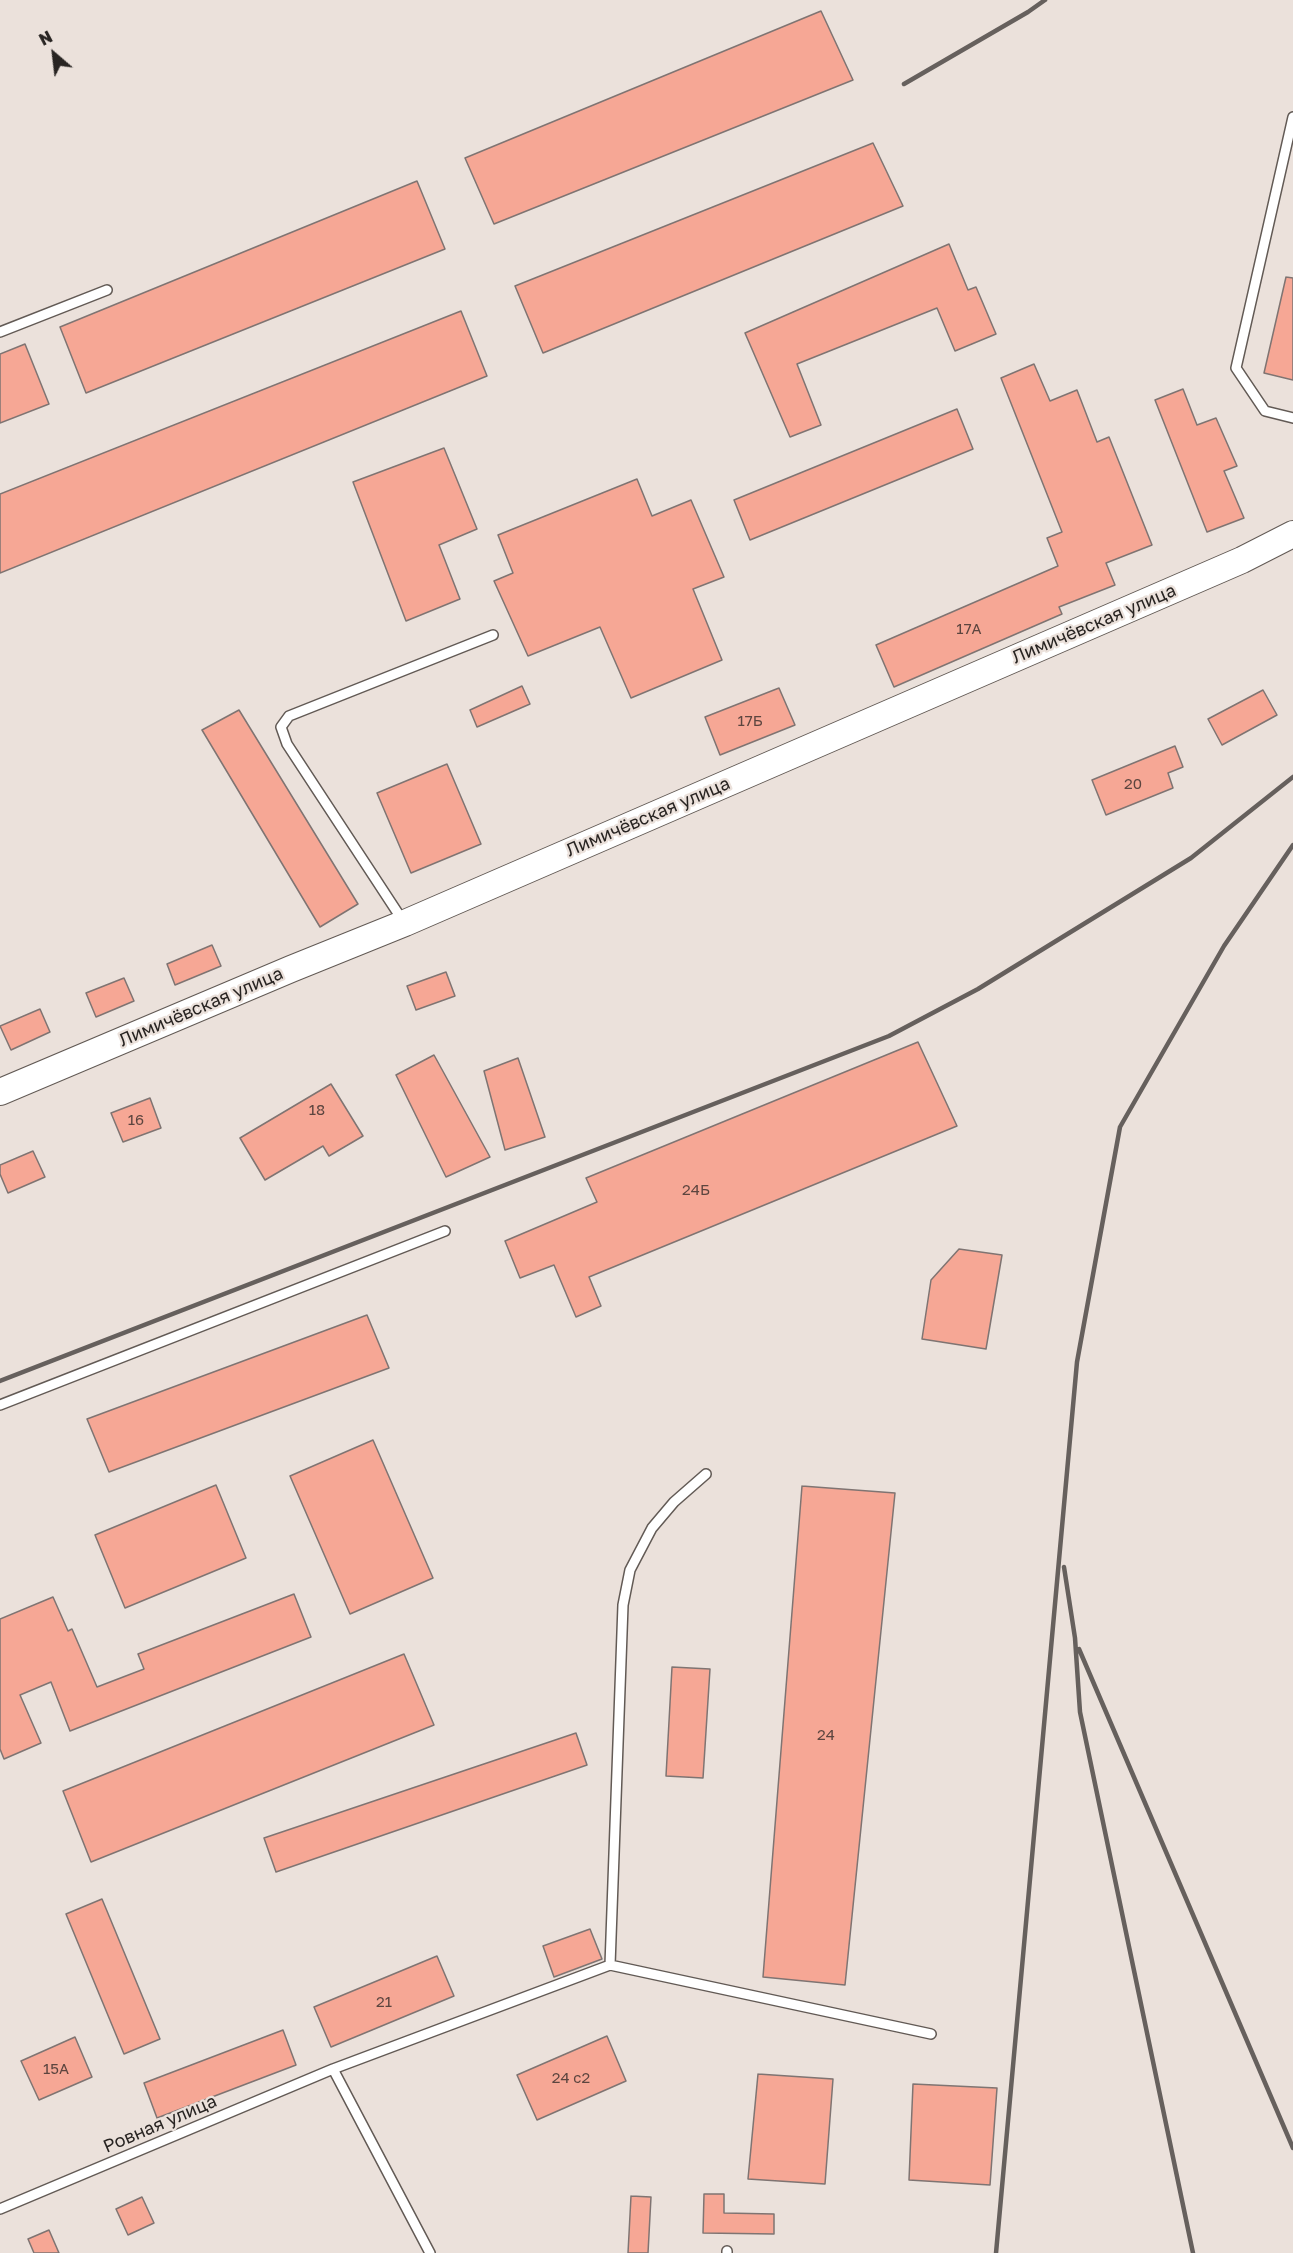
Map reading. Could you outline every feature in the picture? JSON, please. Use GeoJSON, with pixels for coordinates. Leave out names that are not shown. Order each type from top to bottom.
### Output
{"type":"FeatureCollection","features":[{"type":"Feature","properties":{"kind":"main road","name":"Лимичёвская улица"},"geometry":{"type":"LineString","coordinates":[[0,1092],[405,923],[1231,564],[1293,534]]}},
{"type":"Feature","properties":{"kind":"lane"},"geometry":{"type":"LineString","coordinates":[[1293,117],[1236,368],[1265,411],[1293,418]]}},
{"type":"Feature","properties":{"kind":"lane"},"geometry":{"type":"LineString","coordinates":[[0,332],[107,290]]}},
{"type":"Feature","properties":{"kind":"lane"},"geometry":{"type":"LineString","coordinates":[[405,923],[287,744],[280,727],[289,717],[493,635]]}},
{"type":"Feature","properties":{"kind":"lane"},"geometry":{"type":"LineString","coordinates":[[0,1406],[445,1231]]}},
{"type":"Feature","properties":{"kind":"lane"},"geometry":{"type":"LineString","coordinates":[[706,1474],[674,1502],[652,1528],[630,1570],[623,1605],[610,1965],[932,2034]]}},
{"type":"Feature","properties":{"kind":"lane","name":"Ровная улица"},"geometry":{"type":"LineString","coordinates":[[0,2209],[333,2069],[610,1965]]}},
{"type":"Feature","properties":{"kind":"lane"},"geometry":{"type":"LineString","coordinates":[[333,2069],[430,2253]]}},
{"type":"Feature","properties":{"kind":"building"},"geometry":{"type":"Polygon","coordinates":[[[821,11],[853,80],[494,224],[465,158],[821,11]]]}},
{"type":"Feature","properties":{"kind":"building"},"geometry":{"type":"Polygon","coordinates":[[[873,143],[903,206],[543,353],[515,286],[873,143]]]}},
{"type":"Feature","properties":{"kind":"building"},"geometry":{"type":"Polygon","coordinates":[[[417,181],[445,249],[86,393],[60,327],[417,181]]]}},
{"type":"Feature","properties":{"kind":"building"},"geometry":{"type":"Polygon","coordinates":[[[949,244],[968,290],[976,287],[996,334],[955,351],[937,308],[797,364],[821,425],[790,437],[745,333],[949,244]]]}},
{"type":"Feature","properties":{"kind":"building"},"geometry":{"type":"Polygon","coordinates":[[[1286,277],[1293,278],[1293,380],[1264,373],[1286,277]]]}},
{"type":"Feature","properties":{"kind":"building"},"geometry":{"type":"Polygon","coordinates":[[[461,311],[487,376],[0,573],[0,494],[461,311]]]}},
{"type":"Feature","properties":{"kind":"building"},"geometry":{"type":"Polygon","coordinates":[[[25,344],[49,404],[0,423],[0,354],[25,344]]]}},
{"type":"Feature","properties":{"kind":"building"},"geometry":{"type":"Polygon","coordinates":[[[1034,364],[1050,401],[1077,390],[1097,442],[1109,437],[1152,545],[1106,563],[1115,585],[1059,607],[1062,614],[894,687],[876,645],[1058,566],[1047,538],[1062,532],[1001,378],[1034,364]]]}},
{"type":"Feature","properties":{"kind":"building"},"geometry":{"type":"Polygon","coordinates":[[[1183,389],[1197,425],[1216,418],[1237,466],[1224,471],[1244,518],[1207,532],[1155,400],[1183,389]]]}},
{"type":"Feature","properties":{"kind":"building"},"geometry":{"type":"Polygon","coordinates":[[[957,409],[973,449],[750,540],[734,500],[957,409]]]}},
{"type":"Feature","properties":{"kind":"building"},"geometry":{"type":"Polygon","coordinates":[[[444,448],[477,529],[439,545],[460,599],[406,621],[353,482],[444,448]]]}},
{"type":"Feature","properties":{"kind":"building"},"geometry":{"type":"Polygon","coordinates":[[[637,479],[652,516],[691,500],[724,577],[693,589],[722,660],[631,698],[600,627],[528,656],[494,581],[513,573],[498,535],[637,479]]]}},
{"type":"Feature","properties":{"kind":"building"},"geometry":{"type":"Polygon","coordinates":[[[522,686],[530,704],[477,727],[470,710],[522,686]]]}},
{"type":"Feature","properties":{"kind":"building"},"geometry":{"type":"Polygon","coordinates":[[[779,688],[795,725],[720,755],[705,717],[779,688]]]}},
{"type":"Feature","properties":{"kind":"building"},"geometry":{"type":"Polygon","coordinates":[[[1263,690],[1277,715],[1222,745],[1208,719],[1263,690]]]}},
{"type":"Feature","properties":{"kind":"building"},"geometry":{"type":"Polygon","coordinates":[[[239,710],[358,904],[320,927],[202,730],[239,710]]]}},
{"type":"Feature","properties":{"kind":"building"},"geometry":{"type":"Polygon","coordinates":[[[1175,746],[1183,767],[1168,773],[1173,788],[1106,815],[1092,780],[1175,746]]]}},
{"type":"Feature","properties":{"kind":"building"},"geometry":{"type":"Polygon","coordinates":[[[447,764],[481,844],[411,873],[377,793],[447,764]]]}},
{"type":"Feature","properties":{"kind":"building"},"geometry":{"type":"Polygon","coordinates":[[[212,945],[221,966],[175,985],[167,964],[212,945]]]}},
{"type":"Feature","properties":{"kind":"building"},"geometry":{"type":"Polygon","coordinates":[[[446,972],[455,996],[416,1010],[407,986],[446,972]]]}},
{"type":"Feature","properties":{"kind":"building"},"geometry":{"type":"Polygon","coordinates":[[[124,978],[134,1001],[96,1017],[86,993],[124,978]]]}},
{"type":"Feature","properties":{"kind":"building"},"geometry":{"type":"Polygon","coordinates":[[[40,1009],[50,1032],[11,1050],[0,1026],[40,1009]]]}},
{"type":"Feature","properties":{"kind":"building"},"geometry":{"type":"Polygon","coordinates":[[[918,1042],[957,1126],[589,1277],[601,1306],[576,1317],[554,1265],[520,1278],[505,1241],[597,1202],[586,1178],[918,1042]]]}},
{"type":"Feature","properties":{"kind":"building"},"geometry":{"type":"Polygon","coordinates":[[[434,1055],[490,1157],[446,1177],[396,1075],[434,1055]]]}},
{"type":"Feature","properties":{"kind":"building"},"geometry":{"type":"Polygon","coordinates":[[[518,1058],[545,1137],[505,1150],[484,1071],[518,1058]]]}},
{"type":"Feature","properties":{"kind":"building"},"geometry":{"type":"Polygon","coordinates":[[[331,1084],[363,1136],[329,1156],[323,1146],[265,1180],[240,1138],[331,1084]]]}},
{"type":"Feature","properties":{"kind":"building"},"geometry":{"type":"Polygon","coordinates":[[[150,1098],[161,1128],[123,1142],[111,1113],[150,1098]]]}},
{"type":"Feature","properties":{"kind":"building"},"geometry":{"type":"Polygon","coordinates":[[[33,1151],[45,1177],[8,1193],[0,1174],[0,1165],[33,1151]]]}},
{"type":"Feature","properties":{"kind":"building"},"geometry":{"type":"Polygon","coordinates":[[[959,1249],[1002,1255],[986,1349],[922,1339],[931,1280],[959,1249]]]}},
{"type":"Feature","properties":{"kind":"building"},"geometry":{"type":"Polygon","coordinates":[[[367,1315],[389,1368],[109,1472],[87,1419],[367,1315]]]}},
{"type":"Feature","properties":{"kind":"building"},"geometry":{"type":"Polygon","coordinates":[[[373,1440],[433,1578],[350,1614],[290,1476],[373,1440]]]}},
{"type":"Feature","properties":{"kind":"building"},"geometry":{"type":"Polygon","coordinates":[[[216,1485],[246,1558],[125,1608],[95,1535],[216,1485]]]}},
{"type":"Feature","properties":{"kind":"building"},"geometry":{"type":"Polygon","coordinates":[[[802,1486],[895,1493],[845,1985],[763,1977],[802,1486]]]}},
{"type":"Feature","properties":{"kind":"building"},"geometry":{"type":"Polygon","coordinates":[[[294,1594],[311,1637],[70,1731],[51,1682],[20,1695],[41,1743],[4,1759],[0,1749],[0,1619],[53,1597],[68,1631],[72,1629],[97,1687],[144,1669],[138,1654],[294,1594]]]}},
{"type":"Feature","properties":{"kind":"building"},"geometry":{"type":"Polygon","coordinates":[[[404,1654],[434,1725],[91,1862],[63,1791],[404,1654]]]}},
{"type":"Feature","properties":{"kind":"building"},"geometry":{"type":"Polygon","coordinates":[[[672,1667],[710,1669],[703,1778],[666,1776],[672,1667]]]}},
{"type":"Feature","properties":{"kind":"building"},"geometry":{"type":"Polygon","coordinates":[[[576,1733],[587,1765],[276,1872],[264,1838],[576,1733]]]}},
{"type":"Feature","properties":{"kind":"building"},"geometry":{"type":"Polygon","coordinates":[[[102,1899],[160,2039],[124,2054],[66,1914],[102,1899]]]}},
{"type":"Feature","properties":{"kind":"building"},"geometry":{"type":"Polygon","coordinates":[[[590,1929],[602,1959],[554,1977],[543,1946],[590,1929]]]}},
{"type":"Feature","properties":{"kind":"building"},"geometry":{"type":"Polygon","coordinates":[[[437,1956],[454,1996],[331,2047],[314,2007],[437,1956]]]}},
{"type":"Feature","properties":{"kind":"building"},"geometry":{"type":"Polygon","coordinates":[[[283,2030],[296,2065],[157,2118],[144,2083],[283,2030]]]}},
{"type":"Feature","properties":{"kind":"building"},"geometry":{"type":"Polygon","coordinates":[[[607,2036],[626,2081],[537,2120],[517,2075],[607,2036]]]}},
{"type":"Feature","properties":{"kind":"building"},"geometry":{"type":"Polygon","coordinates":[[[75,2037],[92,2077],[39,2100],[21,2061],[75,2037]]]}},
{"type":"Feature","properties":{"kind":"building"},"geometry":{"type":"Polygon","coordinates":[[[758,2074],[833,2079],[825,2184],[748,2179],[758,2074]]]}},
{"type":"Feature","properties":{"kind":"building"},"geometry":{"type":"Polygon","coordinates":[[[913,2084],[997,2088],[990,2185],[909,2180],[913,2084]]]}},
{"type":"Feature","properties":{"kind":"building"},"geometry":{"type":"Polygon","coordinates":[[[704,2194],[724,2194],[724,2213],[774,2214],[774,2234],[703,2233],[704,2194]]]}},
{"type":"Feature","properties":{"kind":"building"},"geometry":{"type":"Polygon","coordinates":[[[631,2196],[651,2197],[648,2253],[628,2253],[631,2196]]]}},
{"type":"Feature","properties":{"kind":"building"},"geometry":{"type":"Polygon","coordinates":[[[142,2197],[154,2223],[128,2235],[116,2209],[142,2197]]]}},
{"type":"Feature","properties":{"kind":"building"},"geometry":{"type":"Polygon","coordinates":[[[49,2230],[59,2253],[34,2253],[28,2239],[49,2230]]]}},
{"type":"Feature","properties":{"kind":"railway"},"geometry":{"type":"LineString","coordinates":[[904,84],[1045,0]]}},
{"type":"Feature","properties":{"kind":"railway"},"geometry":{"type":"LineString","coordinates":[[0,1381],[889,1036],[978,989],[1191,858],[1293,777]]}},
{"type":"Feature","properties":{"kind":"railway"},"geometry":{"type":"LineString","coordinates":[[996,2253],[1077,1362],[1120,1127],[1224,946],[1293,845]]}},
{"type":"Feature","properties":{"kind":"railway"},"geometry":{"type":"LineString","coordinates":[[1064,1567],[1075,1638],[1080,1712],[1193,2253]]}},
{"type":"Feature","properties":{"kind":"railway"},"geometry":{"type":"LineString","coordinates":[[1079,1649],[1293,2148]]}}]}
